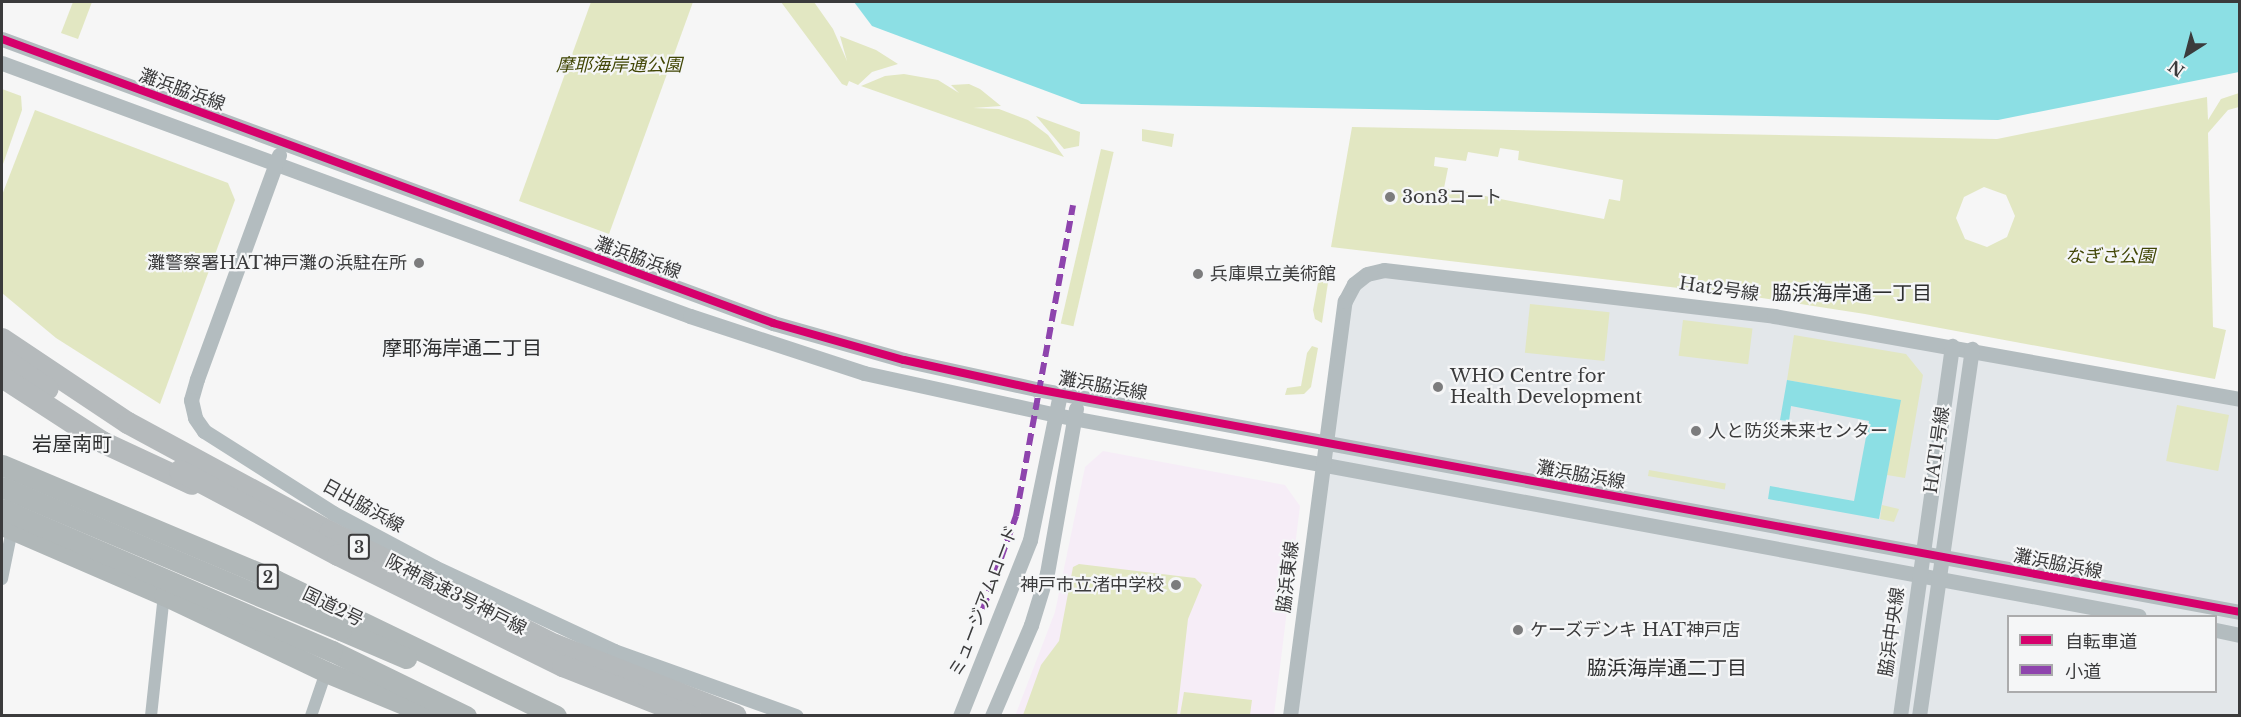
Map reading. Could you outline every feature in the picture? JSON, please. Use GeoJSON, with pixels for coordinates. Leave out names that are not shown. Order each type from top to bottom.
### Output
{"type":"FeatureCollection","features":[{"type":"Feature","properties":{"kind":"highway"},"geometry":{"type":"LineString","coordinates":[[2,324],[267,509]]}},
{"type":"Feature","properties":{"kind":"highway","name":"阪神高速3号神戸線"},"geometry":{"type":"LineString","coordinates":[[2,339],[128,423],[267,509],[563,666],[689,716]]}},
{"type":"Feature","properties":{"kind":"highway","name":"阪神高速3号神戸線"},"geometry":{"type":"LineString","coordinates":[[2,358],[120,436],[267,509],[555,645],[736,716]]}},
{"type":"Feature","properties":{"kind":"highway"},"geometry":{"type":"LineString","coordinates":[[2,376],[102,442],[267,509]]}},
{"type":"Feature","properties":{"kind":"highway"},"geometry":{"type":"LineString","coordinates":[[10,468],[4,519],[326,672],[432,716]]}},
{"type":"Feature","properties":{"kind":"highway","name":"国道2号"},"geometry":{"type":"LineString","coordinates":[[10,468],[275,580],[556,716]]}},
{"type":"Feature","properties":{"kind":"highway","name":"国道2号"},"geometry":{"type":"LineString","coordinates":[[2,487],[449,676],[528,702]]}},
{"type":"Feature","properties":{"kind":"highway","name":"2"},"geometry":{"type":"LineString","coordinates":[[4,519],[332,651],[466,716]]}},
{"type":"Feature","properties":{"kind":"street","name":"灘浜脇浜線"},"geometry":{"type":"LineString","coordinates":[[2,39],[773,323],[915,363],[1060,394],[2240,612]]}},
{"type":"Feature","properties":{"kind":"street","name":"灘浜脇浜線"},"geometry":{"type":"LineString","coordinates":[[2,63],[798,354],[942,393],[2133,615]]}},
{"type":"Feature","properties":{"kind":"street","name":"日出脇浜線"},"geometry":{"type":"LineString","coordinates":[[284,143],[191,400],[195,418],[204,431],[333,513],[434,567],[614,651],[796,716]]}},
{"type":"Feature","properties":{"kind":"street","name":"Hat2号線"},"geometry":{"type":"LineString","coordinates":[[1326,443],[1345,301],[1354,284],[1384,270],[1710,307],[1972,349],[2240,399]]}},
{"type":"Feature","properties":{"kind":"street","name":"HAT1号線"},"geometry":{"type":"LineString","coordinates":[[1923,554],[1952,346]]}},
{"type":"Feature","properties":{"kind":"street","name":"HAT1号線"},"geometry":{"type":"LineString","coordinates":[[1941,557],[1972,349]]}},
{"type":"Feature","properties":{"kind":"street","name":"ミュージアムロード"},"geometry":{"type":"LineString","coordinates":[[960,716],[1030,540],[1060,394]]}},
{"type":"Feature","properties":{"kind":"street"},"geometry":{"type":"LineString","coordinates":[[992,716],[1031,624],[1047,573],[1078,397]]}},
{"type":"Feature","properties":{"kind":"street","name":"脇浜東線"},"geometry":{"type":"LineString","coordinates":[[1290,716],[1326,443]]}},
{"type":"Feature","properties":{"kind":"street"},"geometry":{"type":"LineString","coordinates":[[2,579],[4,519]]}},
{"type":"Feature","properties":{"kind":"street","name":"脇浜中央線"},"geometry":{"type":"LineString","coordinates":[[1900,716],[1923,554]]}},
{"type":"Feature","properties":{"kind":"street"},"geometry":{"type":"LineString","coordinates":[[1919,716],[1941,557]]}},
{"type":"Feature","properties":{"kind":"street"},"geometry":{"type":"LineString","coordinates":[[151,716],[164,595]]}},
{"type":"Feature","properties":{"kind":"street"},"geometry":{"type":"LineString","coordinates":[[2217,630],[2240,635]]}},
{"type":"Feature","properties":{"kind":"street"},"geometry":{"type":"LineString","coordinates":[[311,716],[326,672]]}},
{"type":"Feature","properties":{"kind":"shaded area"},"geometry":{"type":"Polygon","coordinates":[[[1367,274],[1667,301],[2239,399],[2239,715],[1290,716],[1345,301],[1367,274]]]}},
{"type":"Feature","properties":{"kind":"shaded area","name":"神戸市立渚中学校"},"geometry":{"type":"Polygon","coordinates":[[[1103,451],[1285,485],[1300,506],[1274,715],[1015,716],[1055,612],[1085,467],[1103,451]]]}},
{"type":"Feature","properties":{"kind":"green space"},"geometry":{"type":"Polygon","coordinates":[[[73,2],[92,2],[78,39],[61,33],[73,2]]]}},
{"type":"Feature","properties":{"kind":"green space","name":"摩耶海岸通公園"},"geometry":{"type":"Polygon","coordinates":[[[591,2],[693,2],[609,234],[519,201],[591,2]]]}},
{"type":"Feature","properties":{"kind":"green space"},"geometry":{"type":"Polygon","coordinates":[[[781,2],[814,2],[833,29],[847,61],[840,36],[876,50],[898,64],[872,72],[858,85],[849,81],[847,86],[842,84],[781,2]]]}},
{"type":"Feature","properties":{"kind":"green space"},"geometry":{"type":"Polygon","coordinates":[[[904,74],[938,80],[959,93],[951,85],[969,84],[980,89],[1001,106],[973,108],[999,109],[1028,120],[1048,135],[1064,157],[861,86],[885,76],[904,74]]]}},
{"type":"Feature","properties":{"kind":"green space"},"geometry":{"type":"Polygon","coordinates":[[[2,89],[21,96],[22,110],[2,167],[2,89]]]}},
{"type":"Feature","properties":{"kind":"green space","name":"なぎさ公園"},"geometry":{"type":"Polygon","coordinates":[[[2239,93],[2239,107],[2228,110],[2208,133],[2213,327],[2226,330],[2215,379],[1865,314],[1755,297],[1331,247],[1352,127],[1997,139],[2207,97],[2208,120],[2221,99],[2239,93]],[[1500,148],[1498,157],[1468,152],[1466,161],[1435,157],[1434,166],[1448,168],[1444,188],[1604,219],[1609,199],[1620,201],[1623,180],[1518,160],[1519,151],[1500,148]],[[1984,187],[1964,197],[1956,218],[1965,239],[1987,247],[2007,237],[2015,216],[2006,195],[1984,187]]]}},
{"type":"Feature","properties":{"kind":"green space"},"geometry":{"type":"Polygon","coordinates":[[[35,110],[228,183],[235,200],[160,404],[56,338],[2,293],[2,195],[35,110]]]}},
{"type":"Feature","properties":{"kind":"green space"},"geometry":{"type":"Polygon","coordinates":[[[1036,116],[1080,132],[1079,146],[1064,149],[1036,116]]]}},
{"type":"Feature","properties":{"kind":"green space"},"geometry":{"type":"Polygon","coordinates":[[[1142,129],[1174,134],[1172,147],[1142,141],[1142,129]]]}},
{"type":"Feature","properties":{"kind":"green space"},"geometry":{"type":"Polygon","coordinates":[[[1101,149],[1114,152],[1073,326],[1061,323],[1101,149]]]}},
{"type":"Feature","properties":{"kind":"green space"},"geometry":{"type":"Polygon","coordinates":[[[1321,267],[1330,269],[1322,323],[1315,319],[1313,310],[1321,267]]]}},
{"type":"Feature","properties":{"kind":"green space"},"geometry":{"type":"Polygon","coordinates":[[[1530,304],[1610,312],[1604,361],[1525,353],[1530,304]]]}},
{"type":"Feature","properties":{"kind":"green space"},"geometry":{"type":"Polygon","coordinates":[[[1683,320],[1752,329],[1748,364],[1679,356],[1683,320]]]}},
{"type":"Feature","properties":{"kind":"green space"},"geometry":{"type":"Polygon","coordinates":[[[1794,335],[1906,354],[1923,375],[1905,478],[1887,475],[1900,400],[1787,380],[1794,335]]]}},
{"type":"Feature","properties":{"kind":"green space"},"geometry":{"type":"Polygon","coordinates":[[[1312,346],[1318,348],[1311,387],[1304,394],[1285,395],[1287,388],[1301,386],[1307,353],[1312,346]]]}},
{"type":"Feature","properties":{"kind":"green space"},"geometry":{"type":"Polygon","coordinates":[[[2177,405],[2229,415],[2218,471],[2166,461],[2177,405]]]}},
{"type":"Feature","properties":{"kind":"green space"},"geometry":{"type":"Polygon","coordinates":[[[1649,470],[1726,484],[1725,489],[1648,476],[1649,470]]]}},
{"type":"Feature","properties":{"kind":"green space"},"geometry":{"type":"Polygon","coordinates":[[[1882,505],[1899,509],[1894,522],[1880,519],[1882,505]]]}},
{"type":"Feature","properties":{"kind":"green space"},"geometry":{"type":"Polygon","coordinates":[[[1079,564],[1195,578],[1202,585],[1188,619],[1177,715],[1023,715],[1041,665],[1059,641],[1073,567],[1079,564]]]}},
{"type":"Feature","properties":{"kind":"green space"},"geometry":{"type":"Polygon","coordinates":[[[1184,692],[1252,700],[1250,715],[1180,715],[1184,692]]]}},
{"type":"Feature","properties":{"kind":"water"},"geometry":{"type":"Polygon","coordinates":[[[854,2],[2239,2],[2239,72],[1998,120],[1081,104],[872,26],[854,2]]]}},
{"type":"Feature","properties":{"kind":"water"},"geometry":{"type":"Polygon","coordinates":[[[1787,380],[1901,400],[1879,519],[1768,499],[1770,486],[1854,501],[1869,421],[1791,406],[1789,421],[1780,420],[1787,380]]]}},
{"type":"Feature","properties":{"kind":"marked path"},"geometry":{"type":"LineString","coordinates":[[983,609],[1016,516],[1073,205]]}},
{"type":"Feature","properties":{"kind":"cycle path"},"geometry":{"type":"LineString","coordinates":[[2,39],[773,323],[904,360],[1036,389],[2240,612]]}},
{"type":"Feature","properties":{"kind":"place","name":"3on3コート"},"geometry":{"type":"Point","coordinates":[1390,197]}},
{"type":"Feature","properties":{"kind":"place","name":"灘警察署HAT神戸灘の浜駐在所"},"geometry":{"type":"Point","coordinates":[419,263]}},
{"type":"Feature","properties":{"kind":"place","name":"兵庫県立美術館"},"geometry":{"type":"Point","coordinates":[1198,274]}},
{"type":"Feature","properties":{"kind":"place","name":"WHO Centre for Health Development"},"geometry":{"type":"Point","coordinates":[1438,387]}},
{"type":"Feature","properties":{"kind":"place","name":"人と防災未来センター"},"geometry":{"type":"Point","coordinates":[1696,431]}},
{"type":"Feature","properties":{"kind":"place","name":"神戸市立渚中学校"},"geometry":{"type":"Point","coordinates":[1176,585]}},
{"type":"Feature","properties":{"kind":"place","name":"ケーズデンキ HAT神戸店"},"geometry":{"type":"Point","coordinates":[1518,630]}},
{"type":"Feature","properties":{"kind":"district","name":"脇浜海岸通一丁目"},"geometry":{"type":"Point","coordinates":[1852,293]}},
{"type":"Feature","properties":{"kind":"district","name":"摩耶海岸通二丁目"},"geometry":{"type":"Point","coordinates":[462,348]}},
{"type":"Feature","properties":{"kind":"district","name":"岩屋南町"},"geometry":{"type":"Point","coordinates":[72,444]}},
{"type":"Feature","properties":{"kind":"district","name":"脇浜海岸通二丁目"},"geometry":{"type":"Point","coordinates":[1667,668]}}]}
